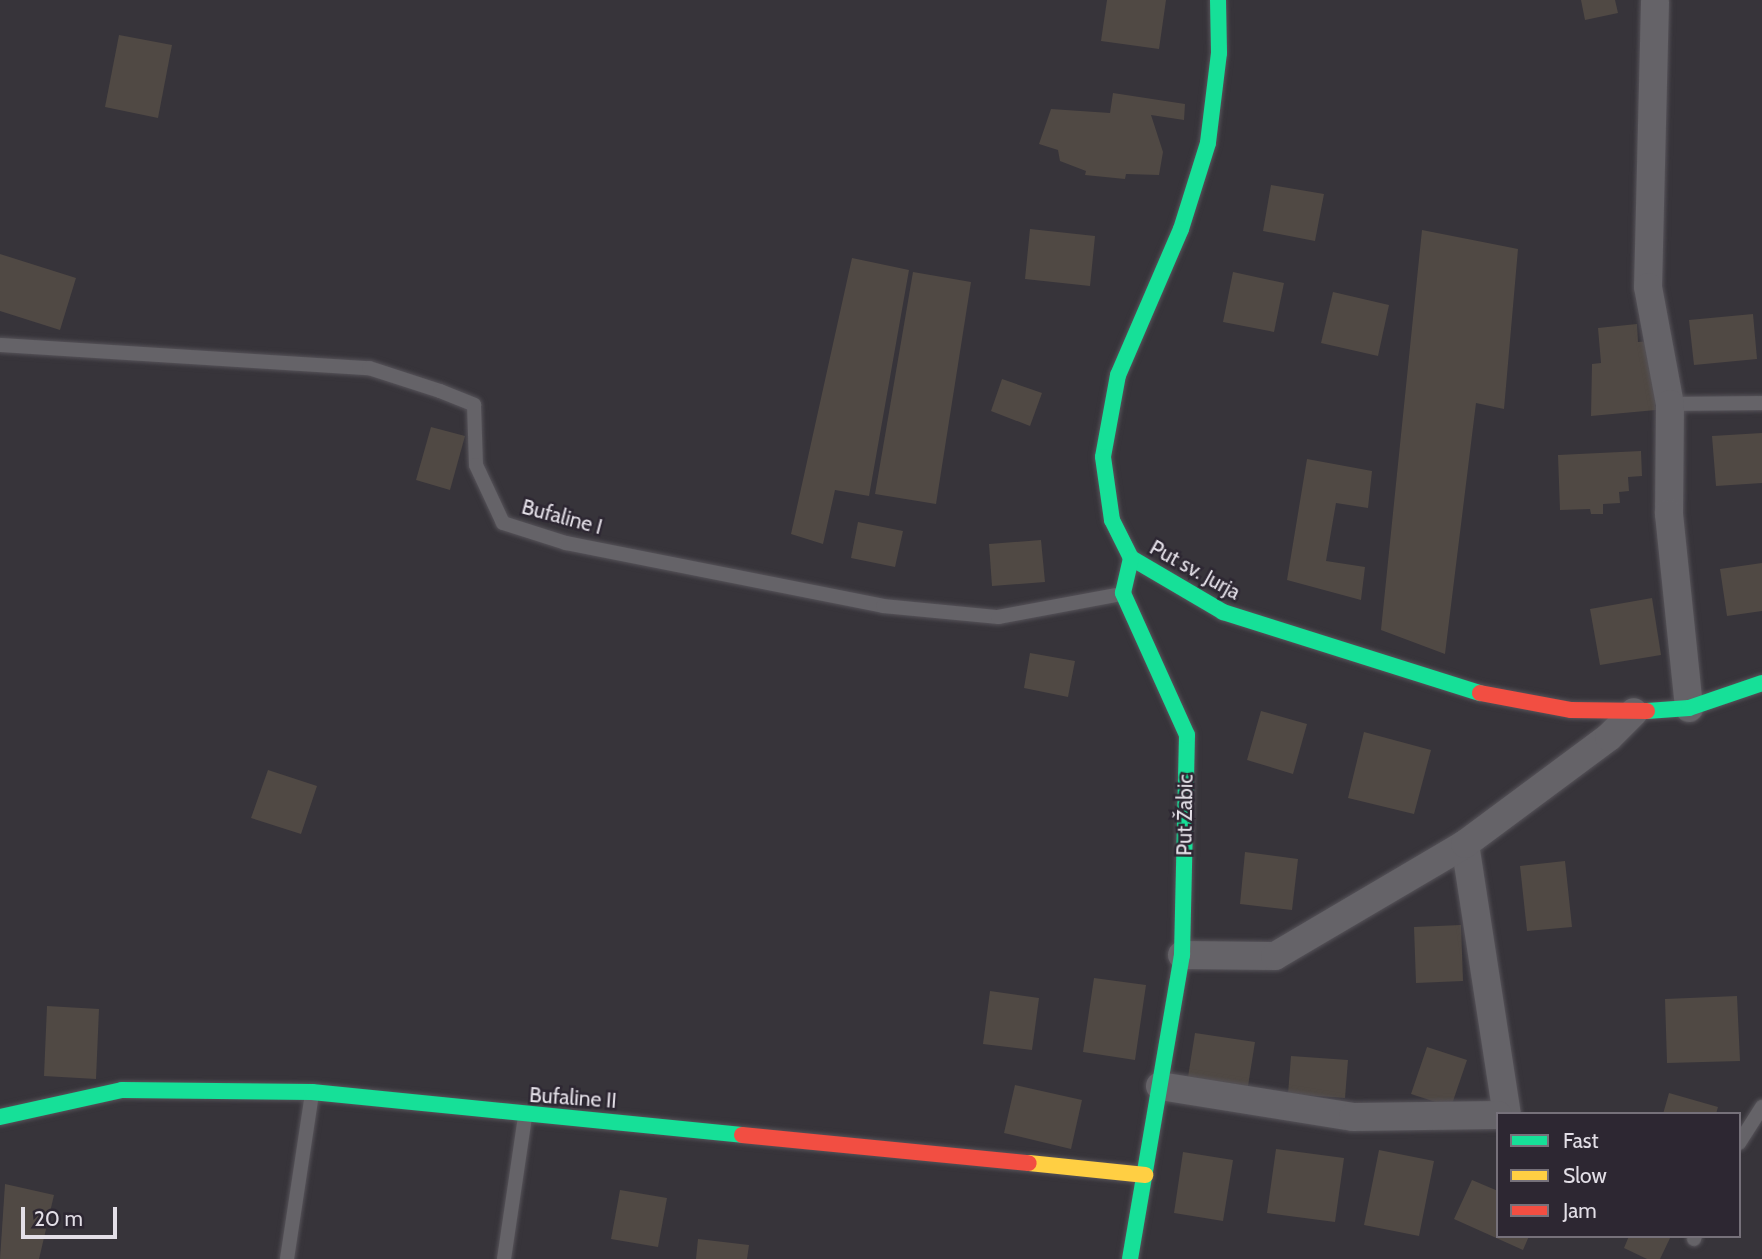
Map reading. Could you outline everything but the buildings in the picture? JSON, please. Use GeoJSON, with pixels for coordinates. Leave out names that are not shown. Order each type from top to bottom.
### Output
{"type":"FeatureCollection","features":[{"type":"Feature","properties":{"kind":"street","name":"Put sv. Jurja"},"geometry":{"type":"LineString","coordinates":[[1218,0],[1219,53],[1208,143],[1181,229],[1118,375],[1104,457],[1112,520],[1131,558],[1223,612],[1491,697],[1571,710],[1634,712],[1689,708],[1762,683]]}},
{"type":"Feature","properties":{"kind":"street"},"geometry":{"type":"LineString","coordinates":[[1655,2],[1647,287],[1670,404],[1668,514],[1689,708]]}},
{"type":"Feature","properties":{"kind":"street"},"geometry":{"type":"LineString","coordinates":[[1123,593],[1131,558]]}},
{"type":"Feature","properties":{"kind":"street","name":"Put Žabic"},"geometry":{"type":"LineString","coordinates":[[1123,593],[1187,735],[1182,955],[1130,1259]]}},
{"type":"Feature","properties":{"kind":"street"},"geometry":{"type":"LineString","coordinates":[[1182,955],[1275,956],[1465,844],[1609,737],[1634,712]]}},
{"type":"Feature","properties":{"kind":"street"},"geometry":{"type":"LineString","coordinates":[[1465,844],[1507,1112]]}},
{"type":"Feature","properties":{"kind":"street"},"geometry":{"type":"LineString","coordinates":[[1160,1086],[1353,1117],[1496,1115]]}},
{"type":"Feature","properties":{"kind":"street","name":"Bufaline II"},"geometry":{"type":"LineString","coordinates":[[0,1117],[122,1090],[312,1092],[526,1116],[667,1126],[1145,1175]]}},
{"type":"Feature","properties":{"kind":"lane","name":"Bufaline I"},"geometry":{"type":"LineString","coordinates":[[0,345],[369,368],[440,391],[474,405],[476,465],[503,523],[566,543],[883,606],[998,617],[1123,593]]}},
{"type":"Feature","properties":{"kind":"lane"},"geometry":{"type":"LineString","coordinates":[[1670,404],[1762,403]]}},
{"type":"Feature","properties":{"kind":"lane"},"geometry":{"type":"LineString","coordinates":[[287,1259],[312,1092]]}},
{"type":"Feature","properties":{"kind":"lane"},"geometry":{"type":"LineString","coordinates":[[1741,1140],[1762,1107]]}},
{"type":"Feature","properties":{"kind":"lane"},"geometry":{"type":"LineString","coordinates":[[504,1259],[526,1116]]}},
{"type":"Feature","properties":{"kind":"traffic: fast"},"geometry":{"type":"LineString","coordinates":[[1218,0],[1219,53],[1208,143],[1181,229],[1118,375],[1103,457],[1112,520],[1131,558],[1223,612],[1480,693]]}},
{"type":"Feature","properties":{"kind":"traffic: fast"},"geometry":{"type":"LineString","coordinates":[[1130,1259],[1182,955],[1187,735],[1123,593],[1131,558]]}},
{"type":"Feature","properties":{"kind":"traffic: fast"},"geometry":{"type":"LineString","coordinates":[[1647,711],[1689,708],[1762,683]]}},
{"type":"Feature","properties":{"kind":"traffic: fast"},"geometry":{"type":"LineString","coordinates":[[0,1117],[122,1090],[312,1092],[742,1135]]}},
{"type":"Feature","properties":{"kind":"traffic: slow"},"geometry":{"type":"LineString","coordinates":[[1029,1163],[1145,1175]]}},
{"type":"Feature","properties":{"kind":"traffic: jam"},"geometry":{"type":"LineString","coordinates":[[1480,693],[1571,710],[1647,711]]}},
{"type":"Feature","properties":{"kind":"traffic: jam"},"geometry":{"type":"LineString","coordinates":[[742,1135],[1029,1163]]}}]}
